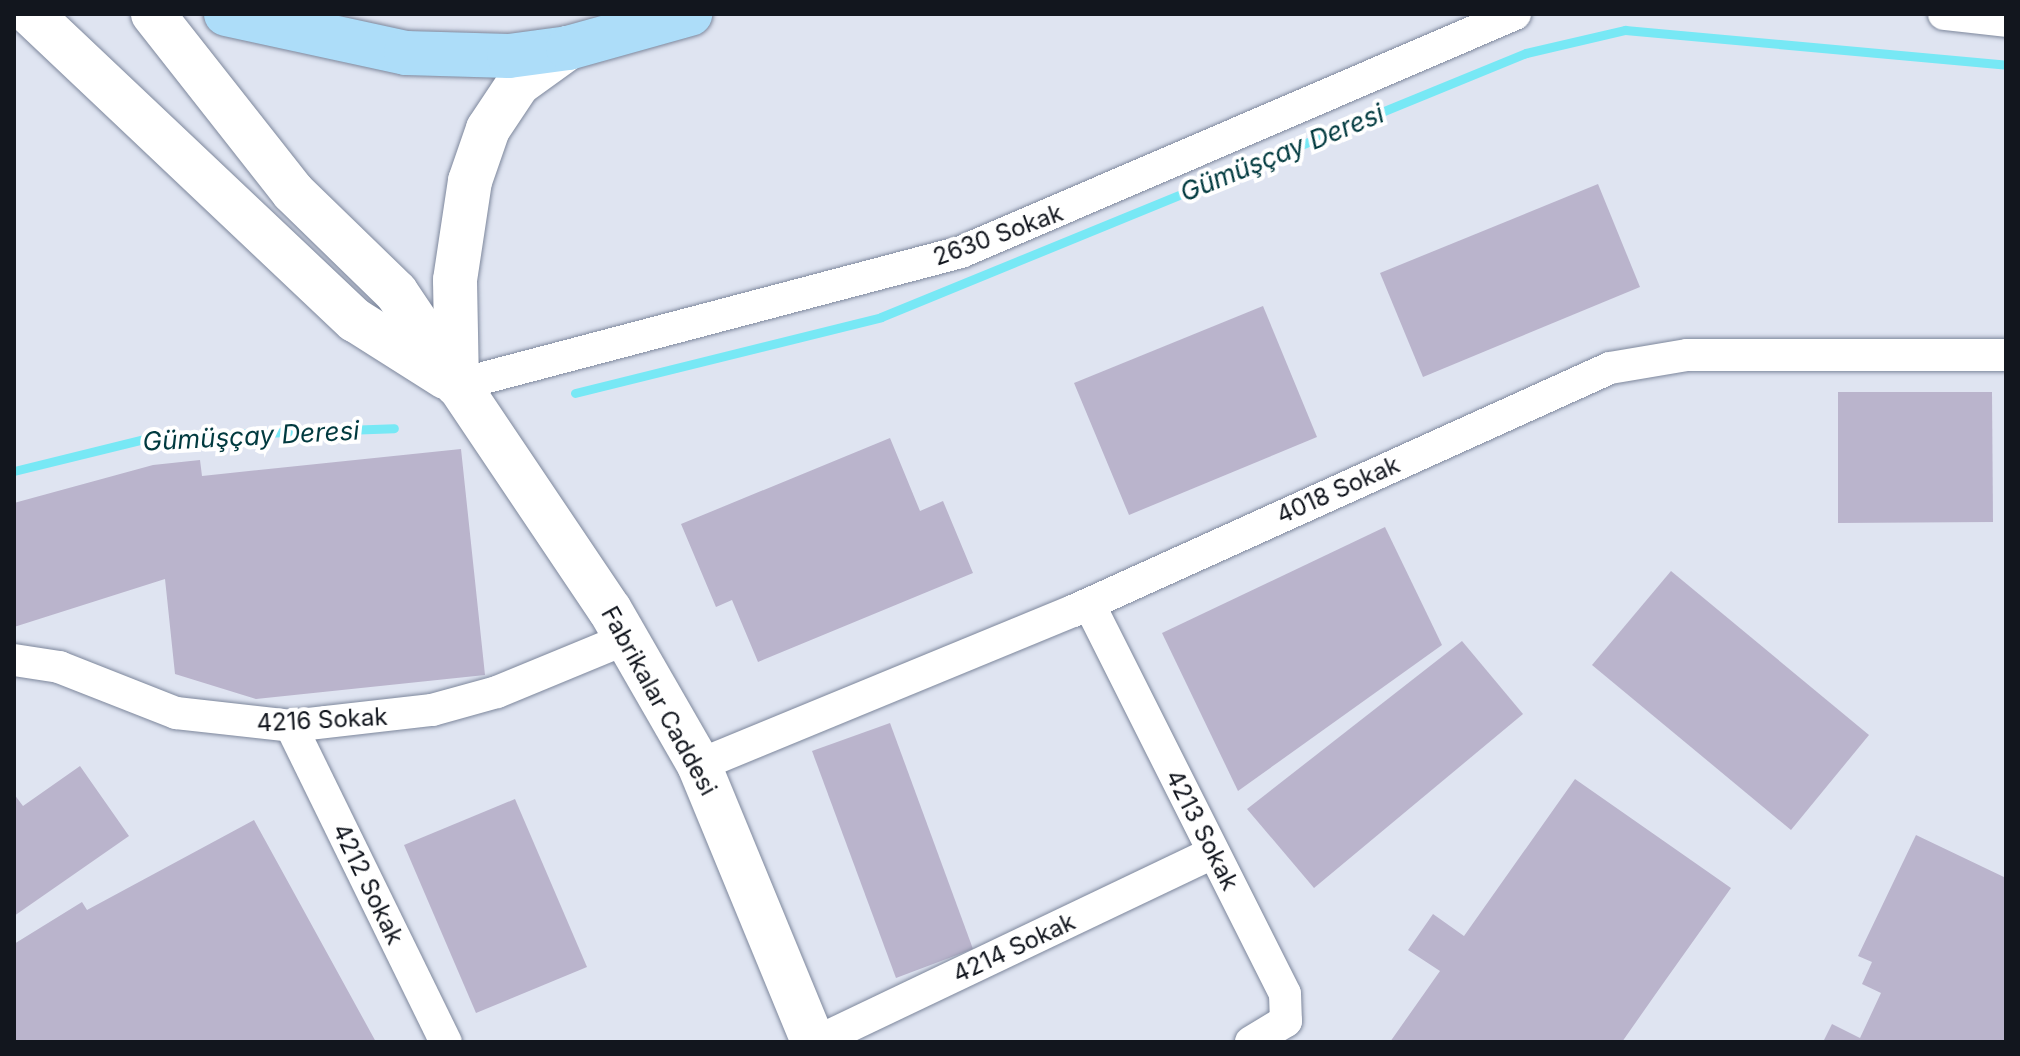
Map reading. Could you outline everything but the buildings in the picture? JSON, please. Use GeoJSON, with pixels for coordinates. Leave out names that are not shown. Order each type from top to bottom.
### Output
{"type":"FeatureCollection","features":[{"type":"Feature","properties":{"kind":"main road"},"geometry":{"type":"LineString","coordinates":[[226,14],[406,53],[509,56],[568,48],[690,14]]}},
{"type":"Feature","properties":{"kind":"street"},"geometry":{"type":"LineString","coordinates":[[31,14],[355,320],[457,385]]}},
{"type":"Feature","properties":{"kind":"street","name":"Fabrikalar Caddesi"},"geometry":{"type":"LineString","coordinates":[[153,14],[293,192],[396,292],[628,638],[699,765],[814,1042]]}},
{"type":"Feature","properties":{"kind":"street","name":"2630 Sokak"},"geometry":{"type":"LineString","coordinates":[[457,385],[961,252],[1515,14]]}},
{"type":"Feature","properties":{"kind":"street"},"geometry":{"type":"LineString","coordinates":[[1944,14],[2006,21]]}},
{"type":"Feature","properties":{"kind":"street"},"geometry":{"type":"LineString","coordinates":[[457,385],[455,280],[470,181],[488,129],[518,84],[568,48]]}},
{"type":"Feature","properties":{"kind":"street","name":"4018 Sokak"},"geometry":{"type":"LineString","coordinates":[[699,765],[1089,604],[1610,368],[1687,355],[2006,355]]}},
{"type":"Feature","properties":{"kind":"street","name":"4213 Sokak"},"geometry":{"type":"LineString","coordinates":[[1089,604],[1285,994],[1286,1021],[1251,1042]]}},
{"type":"Feature","properties":{"kind":"street","name":"4216 Sokak"},"geometry":{"type":"LineString","coordinates":[[14,660],[59,667],[176,713],[291,726],[432,710],[497,692],[628,638]]}},
{"type":"Feature","properties":{"kind":"street","name":"4212 Sokak"},"geometry":{"type":"LineString","coordinates":[[291,726],[446,1042]]}},
{"type":"Feature","properties":{"kind":"street","name":"4214 Sokak"},"geometry":{"type":"LineString","coordinates":[[814,1042],[1213,853]]}},
{"type":"Feature","properties":{"kind":"shaded area"},"geometry":{"type":"Polygon","coordinates":[[[14,14],[2006,14],[2006,1042],[14,1042],[14,14]]]}},
{"type":"Feature","properties":{"kind":"waterway","name":"Gümüşçay Deresi"},"geometry":{"type":"LineString","coordinates":[[575,393],[881,317],[1526,53],[1625,30],[2006,65]]}},
{"type":"Feature","properties":{"kind":"waterway","name":"Gümüşçay Deresi"},"geometry":{"type":"LineString","coordinates":[[14,471],[152,437],[394,428]]}}]}
